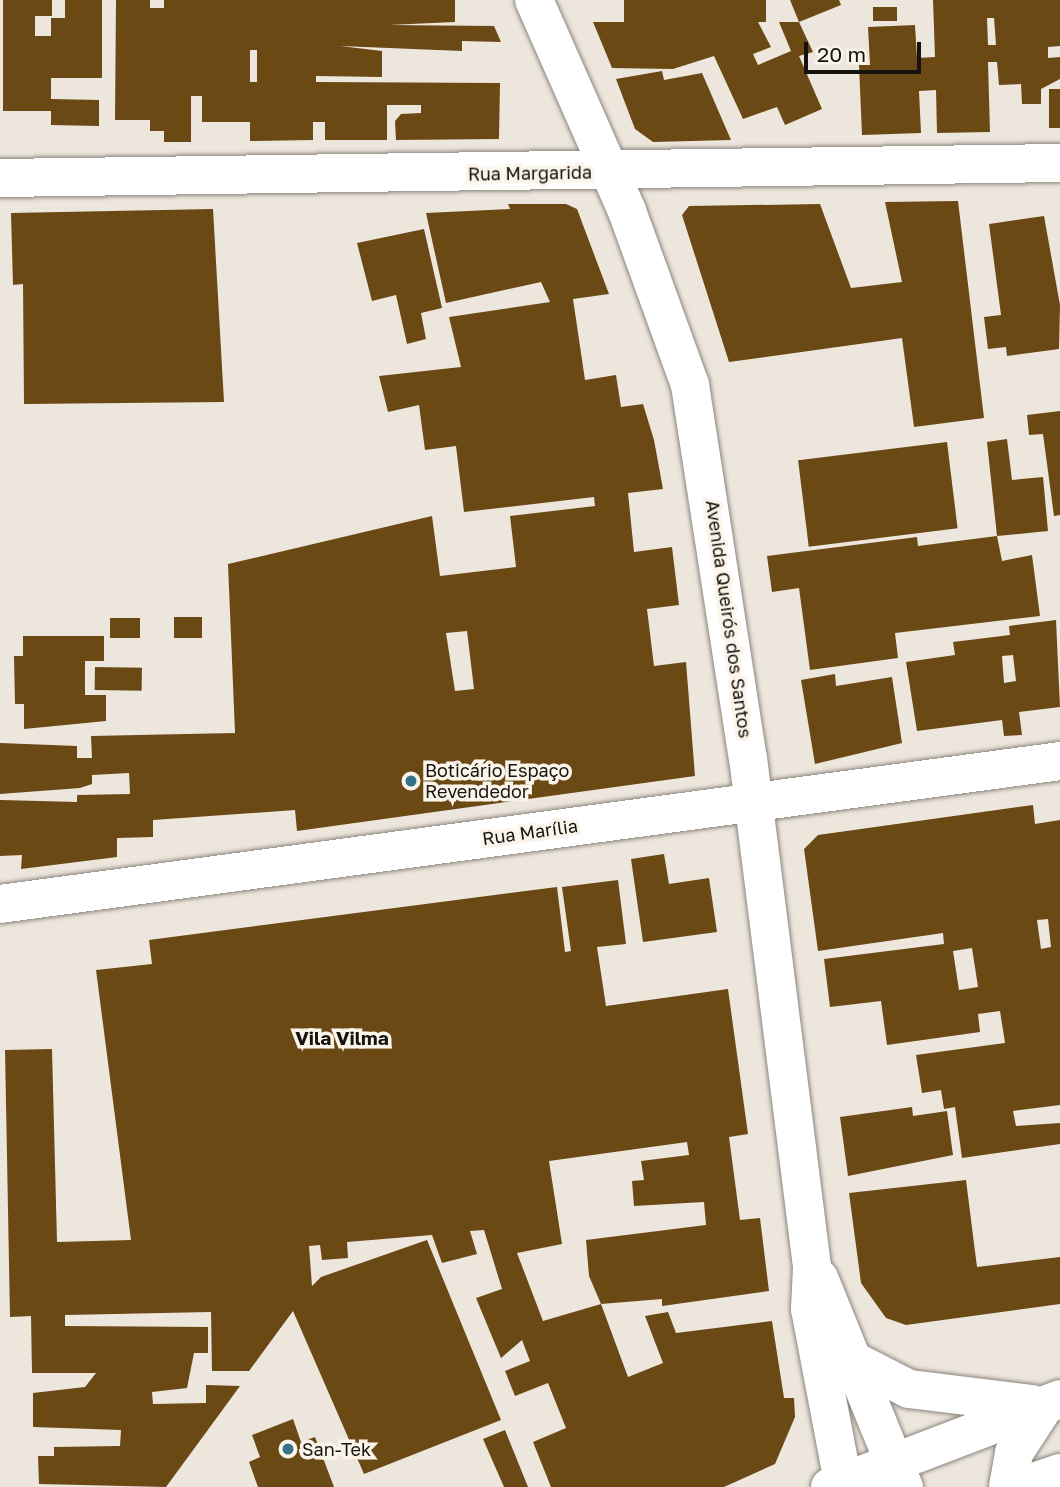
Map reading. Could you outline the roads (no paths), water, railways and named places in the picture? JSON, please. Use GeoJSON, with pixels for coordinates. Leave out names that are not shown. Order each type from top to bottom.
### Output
{"type":"FeatureCollection","features":[{"type":"Feature","properties":{"kind":"main road","name":"Avenida Queirós dos Santos"},"geometry":{"type":"LineString","coordinates":[[534,0],[611,172],[690,385],[715,511],[812,1268],[810,1309],[839,1485]]}},
{"type":"Feature","properties":{"kind":"main road","name":"Rua Margarida"},"geometry":{"type":"LineString","coordinates":[[0,178],[611,172],[1060,163]]}},
{"type":"Feature","properties":{"kind":"main road","name":"Rua Marília"},"geometry":{"type":"LineString","coordinates":[[0,904],[1060,761]]}},
{"type":"Feature","properties":{"kind":"main road","name":"Avenida Queirós dos Santos"},"geometry":{"type":"LineString","coordinates":[[812,1268],[854,1361],[900,1475]]}},
{"type":"Feature","properties":{"kind":"main road"},"geometry":{"type":"LineString","coordinates":[[854,1361],[909,1390],[1052,1402]]}},
{"type":"Feature","properties":{"kind":"main road"},"geometry":{"type":"LineString","coordinates":[[839,1485],[900,1475],[1052,1402]]}},
{"type":"Feature","properties":{"kind":"main road"},"geometry":{"type":"LineString","coordinates":[[1008,1487],[1014,1453],[1052,1402]]}},
{"type":"Feature","properties":{"kind":"main road"},"geometry":{"type":"LineString","coordinates":[[1022,1486],[1060,1473]]}},
{"type":"Feature","properties":{"kind":"place","name":"Boticário Espaço Revendedor"},"geometry":{"type":"Point","coordinates":[411,781]}},
{"type":"Feature","properties":{"kind":"place","name":"San-Tek"},"geometry":{"type":"Point","coordinates":[288,1449]}},
{"type":"Feature","properties":{"kind":"district","name":"Vila Vilma"},"geometry":{"type":"Point","coordinates":[342,1038]}}]}
